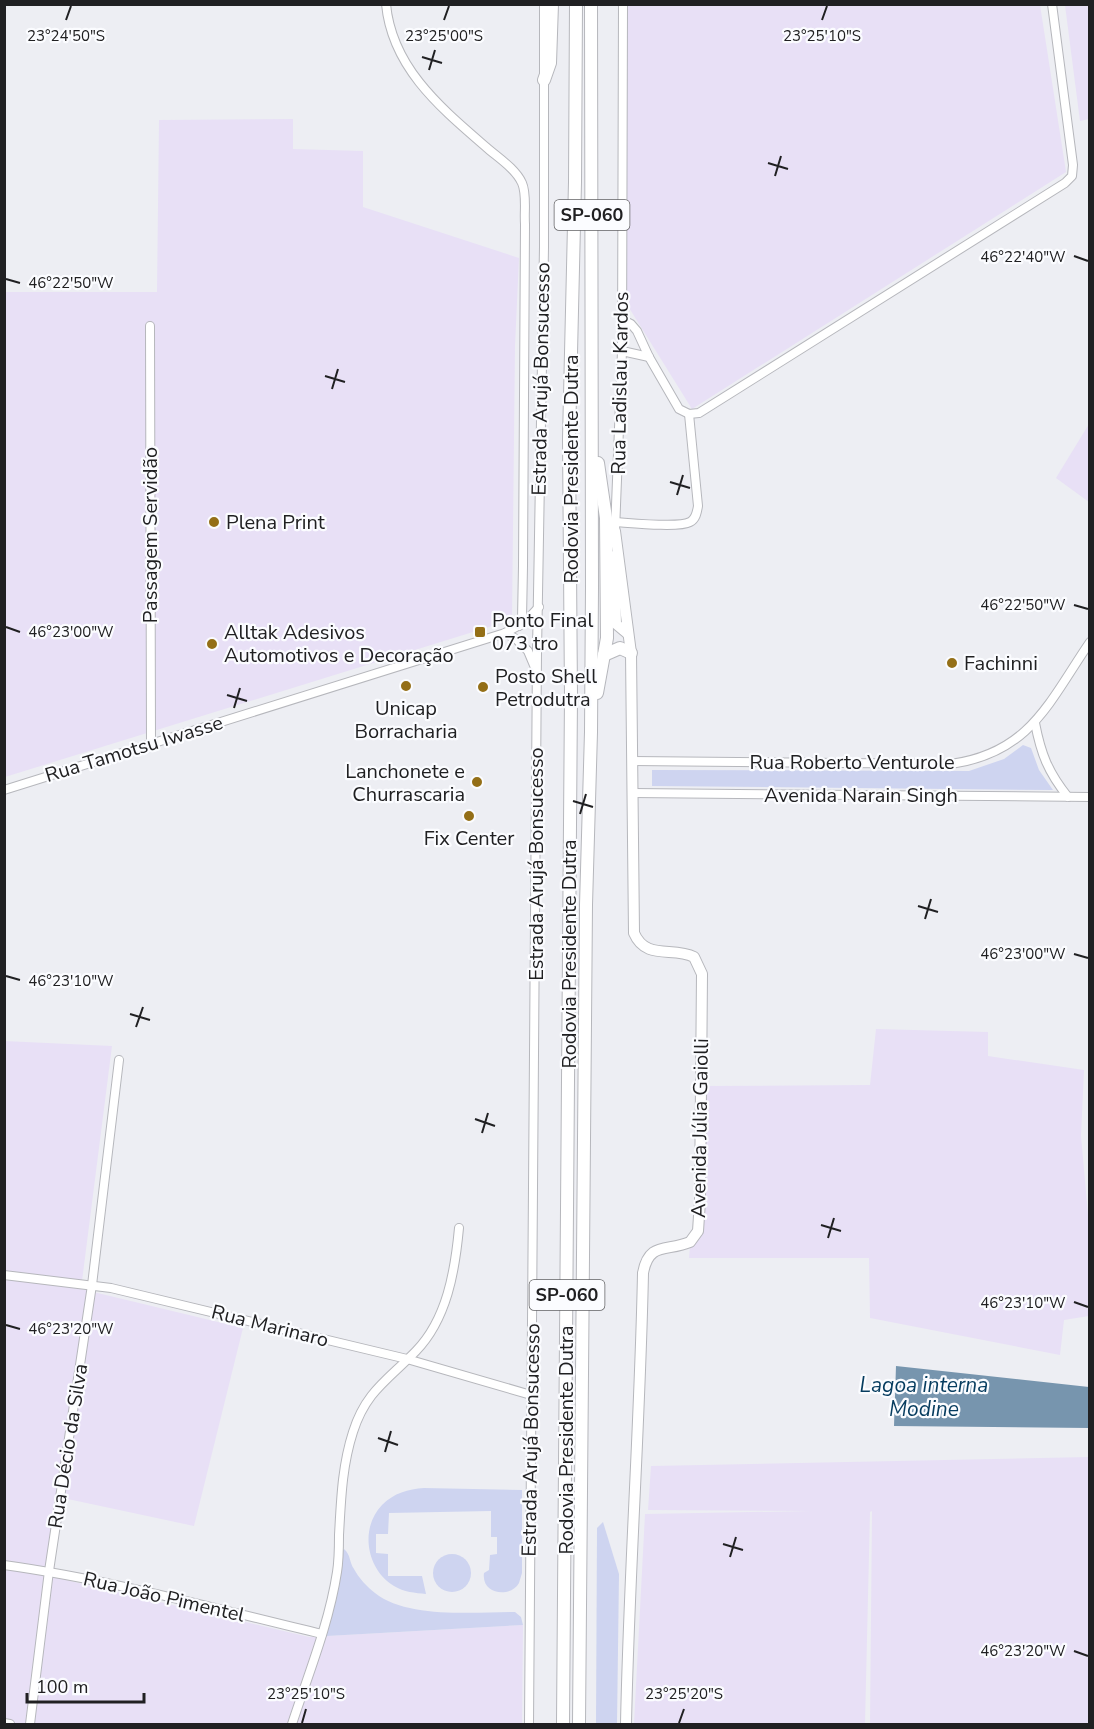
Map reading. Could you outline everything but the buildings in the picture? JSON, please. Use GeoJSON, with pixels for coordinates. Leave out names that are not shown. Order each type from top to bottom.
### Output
{"type":"FeatureCollection","features":[{"type":"Feature","properties":{"kind":"highway"},"geometry":{"type":"LineString","coordinates":[[544,80],[550,63],[552,4]]}},
{"type":"Feature","properties":{"kind":"highway","name":"Rodovia Presidente Dutra"},"geometry":{"type":"LineString","coordinates":[[563,1725],[571,703],[569,439],[575,182],[576,4]]}},
{"type":"Feature","properties":{"kind":"highway","name":"Rodovia Presidente Dutra"},"geometry":{"type":"LineString","coordinates":[[579,1725],[585,917],[591,732],[591,4]]}},
{"type":"Feature","properties":{"kind":"highway"},"geometry":{"type":"LineString","coordinates":[[591,732],[596,714],[606,630],[606,518],[592,426]]}},
{"type":"Feature","properties":{"kind":"highway"},"geometry":{"type":"LineString","coordinates":[[604,497],[616,527]]}},
{"type":"Feature","properties":{"kind":"highway"},"geometry":{"type":"LineString","coordinates":[[604,655],[620,648],[631,653]]}},
{"type":"Feature","properties":{"kind":"main road"},"geometry":{"type":"LineString","coordinates":[[616,527],[613,562],[616,624],[628,634],[631,653],[632,761]]}},
{"type":"Feature","properties":{"kind":"main road","name":"Avenida Júlia Gaiolli"},"geometry":{"type":"LineString","coordinates":[[626,1725],[628,1607],[641,1376],[643,1273],[644,1264],[654,1251],[690,1242],[698,1231],[702,1022],[702,974],[694,957],[680,952],[647,949],[637,940],[634,933],[632,761]]}},
{"type":"Feature","properties":{"kind":"street"},"geometry":{"type":"LineString","coordinates":[[386,4],[388,22],[399,52],[414,76],[441,108],[511,169],[522,183],[525,224],[524,554],[522,619],[519,626]]}},
{"type":"Feature","properties":{"kind":"street","name":"Estrada Arujá Bonsucesso"},"geometry":{"type":"LineString","coordinates":[[529,1725],[544,4]]}},
{"type":"Feature","properties":{"kind":"street","name":"Rua Ladislau Kardos"},"geometry":{"type":"LineString","coordinates":[[616,527],[623,320],[623,4]]}},
{"type":"Feature","properties":{"kind":"street"},"geometry":{"type":"LineString","coordinates":[[623,320],[637,331],[676,405],[689,414],[704,411],[1069,180],[1073,165],[1052,4]]}},
{"type":"Feature","properties":{"kind":"street","name":"Passagem Servidão"},"geometry":{"type":"LineString","coordinates":[[150,326],[151,744]]}},
{"type":"Feature","properties":{"kind":"street"},"geometry":{"type":"LineString","coordinates":[[622,351],[649,357]]}},
{"type":"Feature","properties":{"kind":"street"},"geometry":{"type":"LineString","coordinates":[[616,527],[681,524],[692,522],[695,518],[698,506],[689,414]]}},
{"type":"Feature","properties":{"kind":"street","name":"Rua Tamotsu Iwasse"},"geometry":{"type":"LineString","coordinates":[[4,790],[505,633],[525,622],[539,607]]}},
{"type":"Feature","properties":{"kind":"street"},"geometry":{"type":"LineString","coordinates":[[505,633],[516,639],[528,651],[537,671]]}},
{"type":"Feature","properties":{"kind":"street","name":"Rua Roberto Venturole"},"geometry":{"type":"LineString","coordinates":[[632,761],[951,764],[968,762],[1012,744],[1035,723],[1089,642]]}},
{"type":"Feature","properties":{"kind":"street"},"geometry":{"type":"LineString","coordinates":[[1035,723],[1045,763],[1068,797]]}},
{"type":"Feature","properties":{"kind":"street","name":"Avenida Narain Singh"},"geometry":{"type":"LineString","coordinates":[[632,793],[1089,797]]}},
{"type":"Feature","properties":{"kind":"street","name":"Rua Décio da Silva"},"geometry":{"type":"LineString","coordinates":[[30,1725],[49,1571],[92,1286],[119,1060]]}},
{"type":"Feature","properties":{"kind":"street"},"geometry":{"type":"LineString","coordinates":[[292,1725],[322,1634],[338,1571],[344,1470],[352,1433],[359,1413],[372,1392],[416,1351],[430,1333],[449,1290],[459,1228]]}},
{"type":"Feature","properties":{"kind":"street","name":"Rua Marinaro"},"geometry":{"type":"LineString","coordinates":[[4,1275],[123,1291],[407,1359],[531,1395]]}},
{"type":"Feature","properties":{"kind":"street","name":"Rua João Pimentel"},"geometry":{"type":"LineString","coordinates":[[4,1565],[49,1571],[322,1634]]}},
{"type":"Feature","properties":{"kind":"street"},"geometry":{"type":"LineString","coordinates":[[4,1723],[10,1725]]}},
{"type":"Feature","properties":{"kind":"shaded area"},"geometry":{"type":"Polygon","coordinates":[[[627,5],[1040,5],[1066,172],[692,409],[626,303],[627,5]]]}},
{"type":"Feature","properties":{"kind":"shaded area"},"geometry":{"type":"Polygon","coordinates":[[[1065,5],[1089,5],[1089,119],[1080,121],[1065,5]]]}},
{"type":"Feature","properties":{"kind":"shaded area"},"geometry":{"type":"Polygon","coordinates":[[[293,119],[293,149],[363,151],[363,207],[519,258],[515,346],[512,620],[5,777],[5,292],[157,292],[159,120],[293,119]]]}},
{"type":"Feature","properties":{"kind":"shaded area"},"geometry":{"type":"Polygon","coordinates":[[[1089,424],[1089,502],[1056,478],[1089,424]]]}},
{"type":"Feature","properties":{"kind":"shaded area"},"geometry":{"type":"Polygon","coordinates":[[[1023,745],[1031,748],[1039,770],[1053,790],[652,786],[652,770],[969,771],[1004,759],[1023,745]]]}},
{"type":"Feature","properties":{"kind":"shaded area"},"geometry":{"type":"Polygon","coordinates":[[[876,1029],[988,1032],[988,1056],[1084,1070],[1081,1136],[1090,1237],[1089,1316],[1064,1320],[1060,1355],[870,1318],[869,1258],[689,1258],[690,1246],[698,1234],[703,1086],[870,1085],[876,1029]]]}},
{"type":"Feature","properties":{"kind":"shaded area"},"geometry":{"type":"Polygon","coordinates":[[[4,1041],[112,1046],[81,1289],[243,1328],[194,1526],[63,1498],[53,1577],[309,1637],[523,1625],[522,1724],[5,1724],[4,1041]]]}},
{"type":"Feature","properties":{"kind":"shaded area"},"geometry":{"type":"Polygon","coordinates":[[[1089,1457],[1089,1724],[870,1724],[872,1511],[870,1512],[865,1724],[634,1724],[645,1514],[811,1511],[648,1510],[651,1466],[1089,1457]]]}},
{"type":"Feature","properties":{"kind":"shaded area"},"geometry":{"type":"Polygon","coordinates":[[[424,1488],[522,1490],[522,1573],[515,1588],[510,1591],[497,1592],[487,1586],[484,1580],[484,1573],[489,1570],[490,1555],[497,1554],[497,1537],[491,1537],[491,1511],[389,1513],[388,1534],[376,1534],[376,1553],[388,1554],[388,1576],[422,1576],[426,1594],[402,1590],[385,1579],[372,1560],[369,1548],[370,1526],[375,1515],[387,1501],[407,1491],[424,1488]]]}},
{"type":"Feature","properties":{"kind":"shaded area"},"geometry":{"type":"Polygon","coordinates":[[[603,1522],[619,1574],[617,1724],[596,1724],[597,1528],[603,1522]]]}},
{"type":"Feature","properties":{"kind":"shaded area"},"geometry":{"type":"Polygon","coordinates":[[[344,1549],[363,1582],[375,1593],[389,1601],[405,1607],[442,1612],[515,1612],[521,1617],[523,1625],[327,1636],[326,1630],[341,1573],[341,1553],[344,1549]]]}},
{"type":"Feature","properties":{"kind":"shaded area"},"geometry":{"type":"Polygon","coordinates":[[[452,1554],[459,1555],[465,1560],[470,1566],[470,1580],[465,1586],[459,1591],[452,1592],[445,1591],[439,1586],[434,1580],[433,1573],[434,1566],[439,1560],[445,1555],[452,1554]]]}},
{"type":"Feature","properties":{"kind":"water","name":"Lagoa interna Modine"},"geometry":{"type":"Polygon","coordinates":[[[896,1366],[1089,1387],[1089,1428],[894,1426],[896,1366]]]}},
{"type":"Feature","properties":{"kind":"place","name":"Plena Print"},"geometry":{"type":"Point","coordinates":[214,522]}},
{"type":"Feature","properties":{"kind":"place","name":"Ponto Final 073 tro"},"geometry":{"type":"Point","coordinates":[480,632]}},
{"type":"Feature","properties":{"kind":"place","name":"Alltak Adesivos Automotivos e Decoração"},"geometry":{"type":"Point","coordinates":[212,644]}},
{"type":"Feature","properties":{"kind":"place","name":"Fachinni"},"geometry":{"type":"Point","coordinates":[952,663]}},
{"type":"Feature","properties":{"kind":"place","name":"Unicap Borracharia"},"geometry":{"type":"Point","coordinates":[406,686]}},
{"type":"Feature","properties":{"kind":"place","name":"Posto Shell Petrodutra"},"geometry":{"type":"Point","coordinates":[483,687]}},
{"type":"Feature","properties":{"kind":"place","name":"Lanchonete e Churrascaria"},"geometry":{"type":"Point","coordinates":[477,782]}},
{"type":"Feature","properties":{"kind":"place","name":"Fix Center"},"geometry":{"type":"Point","coordinates":[469,816]}}]}
